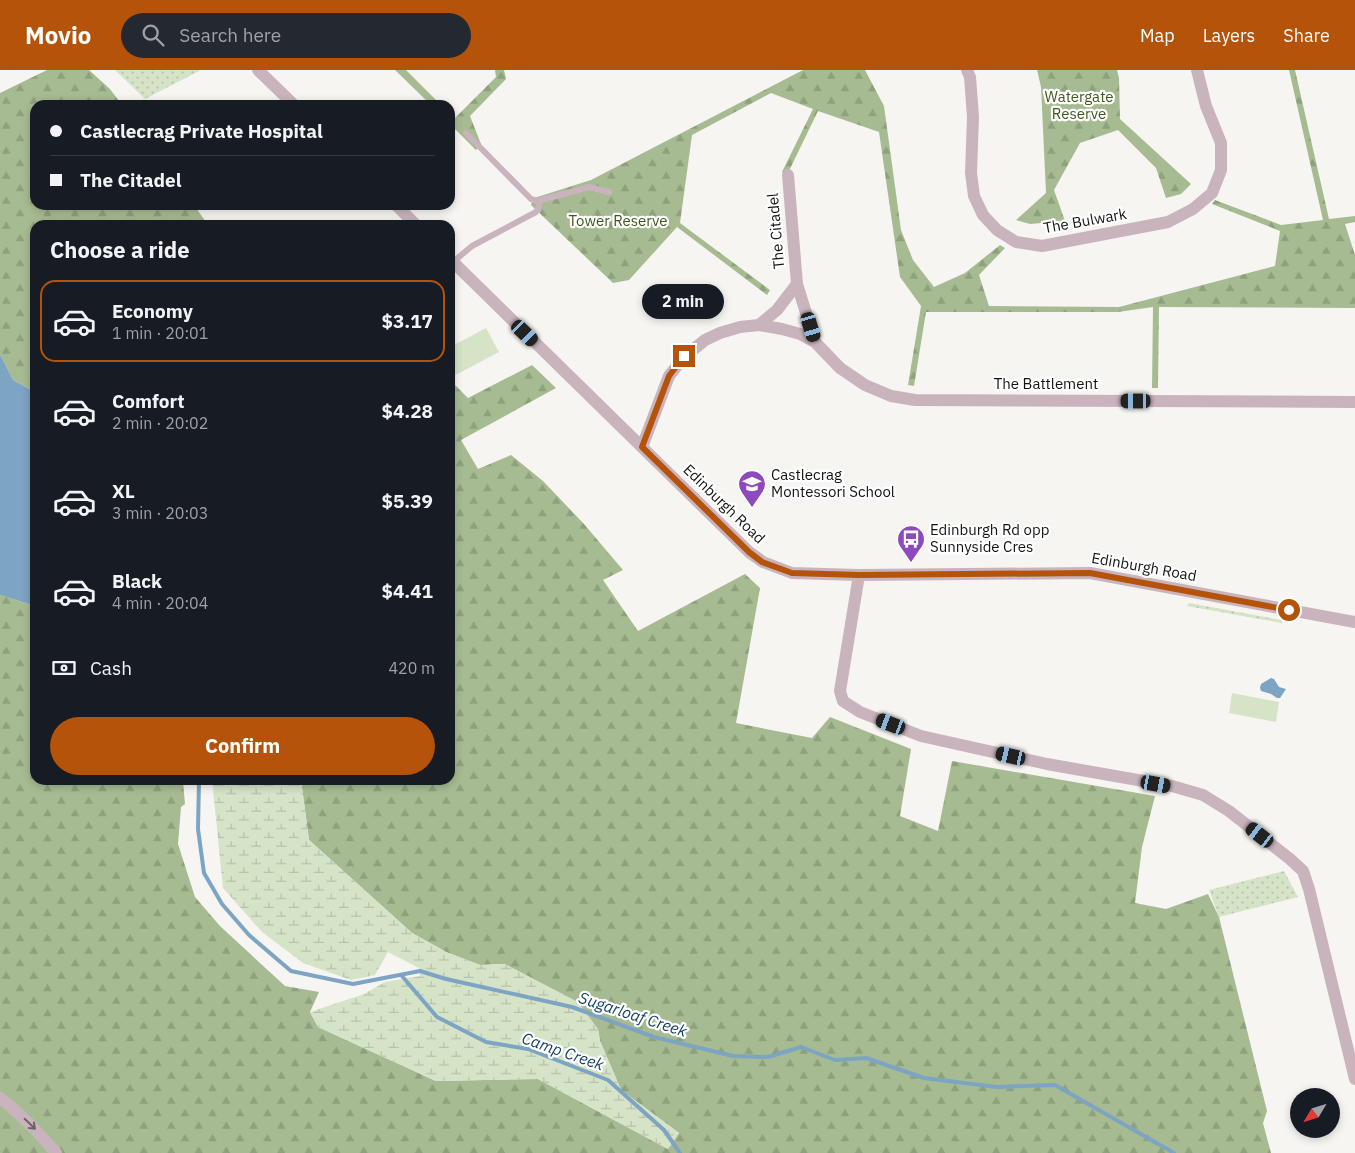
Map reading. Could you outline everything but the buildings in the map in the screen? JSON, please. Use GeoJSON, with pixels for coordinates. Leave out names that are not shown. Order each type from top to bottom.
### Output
{"type":"FeatureCollection","features":[{"type":"Feature","properties":{"kind":"street"},"geometry":{"type":"LineString","coordinates":[[258,70],[289,100]]}},
{"type":"Feature","properties":{"kind":"street","name":"The Bulwark"},"geometry":{"type":"LineString","coordinates":[[967,70],[970,77],[973,117],[971,173],[974,196],[983,215],[997,230],[1016,242],[1042,246],[1168,222],[1194,209],[1212,193],[1221,170],[1221,143],[1206,106],[1198,70]]}},
{"type":"Feature","properties":{"kind":"street","name":"The Citadel"},"geometry":{"type":"LineString","coordinates":[[788,175],[797,284],[801,298]]}},
{"type":"Feature","properties":{"kind":"street"},"geometry":{"type":"LineString","coordinates":[[401,210],[411,220]]}},
{"type":"Feature","properties":{"kind":"street","name":"Edinburgh Road"},"geometry":{"type":"LineString","coordinates":[[455,263],[732,537],[762,562],[792,573],[859,575],[1090,573],[1355,622]]}},
{"type":"Feature","properties":{"kind":"street","name":"The Citadel"},"geometry":{"type":"LineString","coordinates":[[642,447],[669,376],[684,356],[705,340],[720,333],[740,327],[758,325],[777,310],[797,284]]}},
{"type":"Feature","properties":{"kind":"street","name":"The Battlement"},"geometry":{"type":"LineString","coordinates":[[801,298],[815,342]]}},
{"type":"Feature","properties":{"kind":"street","name":"The Battlement"},"geometry":{"type":"LineString","coordinates":[[758,325],[800,334],[815,342],[840,368],[865,385],[891,396],[915,400],[1355,402]]}},
{"type":"Feature","properties":{"kind":"street"},"geometry":{"type":"LineString","coordinates":[[859,575],[840,691],[843,701],[860,712],[921,736],[1047,764],[1172,786],[1203,795],[1229,811],[1303,871],[1355,1079]]}},
{"type":"Feature","properties":{"kind":"street"},"geometry":{"type":"LineString","coordinates":[[0,1098],[28,1122],[56,1153]]}},
{"type":"Feature","properties":{"kind":"lane"},"geometry":{"type":"LineString","coordinates":[[466,132],[531,198],[538,201],[589,187],[610,192]]}},
{"type":"Feature","properties":{"kind":"lane"},"geometry":{"type":"LineString","coordinates":[[455,258],[472,246],[536,212],[539,207],[538,201]]}},
{"type":"Feature","properties":{"kind":"green space"},"geometry":{"type":"Polygon","coordinates":[[[47,70],[89,70],[110,89],[118,100],[30,100],[30,210],[198,210],[204,220],[30,220],[30,389],[13,380],[0,354],[0,93],[47,70]]]}},
{"type":"Feature","properties":{"kind":"green space"},"geometry":{"type":"Polygon","coordinates":[[[115,70],[201,70],[145,99],[115,70]]]}},
{"type":"Feature","properties":{"kind":"green space"},"geometry":{"type":"Polygon","coordinates":[[[395,70],[406,70],[436,100],[426,100],[395,70]]]}},
{"type":"Feature","properties":{"kind":"green space"},"geometry":{"type":"Polygon","coordinates":[[[495,70],[504,70],[506,79],[470,116],[481,144],[476,150],[455,129],[455,118],[496,77],[495,70]]]}},
{"type":"Feature","properties":{"kind":"green space","name":"Tower Reserve"},"geometry":{"type":"Polygon","coordinates":[[[803,70],[865,70],[884,106],[901,230],[913,260],[934,287],[965,273],[1000,245],[1005,248],[979,275],[989,306],[1119,307],[1275,266],[1280,231],[1212,204],[1215,200],[1281,225],[1323,220],[1289,70],[1295,70],[1329,219],[1355,216],[1355,222],[1345,224],[1355,255],[1355,308],[1159,307],[1158,388],[1152,388],[1153,307],[1118,312],[926,312],[914,386],[908,385],[921,306],[900,277],[879,132],[818,111],[787,175],[782,172],[813,109],[771,93],[692,135],[680,223],[770,290],[767,295],[677,227],[629,280],[613,283],[531,205],[534,198],[591,180],[803,70]]]}},
{"type":"Feature","properties":{"kind":"green space","name":"Watergate Reserve"},"geometry":{"type":"Polygon","coordinates":[[[1037,70],[1117,70],[1119,78],[1120,119],[1191,184],[1181,194],[1166,198],[1156,168],[1118,130],[1080,143],[1054,190],[1065,221],[1030,224],[1016,220],[1046,193],[1041,87],[1037,70]]]}},
{"type":"Feature","properties":{"kind":"green space"},"geometry":{"type":"Polygon","coordinates":[[[486,328],[499,352],[455,375],[455,344],[486,328]]]}},
{"type":"Feature","properties":{"kind":"green space"},"geometry":{"type":"Polygon","coordinates":[[[532,365],[556,388],[461,440],[478,469],[511,455],[543,481],[584,524],[623,570],[603,580],[638,631],[745,574],[760,588],[736,723],[812,738],[830,717],[911,749],[900,816],[938,831],[952,761],[1155,796],[1142,847],[1135,903],[1166,909],[1208,894],[1219,917],[1267,1111],[1263,1123],[1271,1153],[0,1153],[0,595],[30,604],[30,785],[183,785],[185,804],[181,807],[178,844],[195,897],[220,926],[285,986],[319,992],[310,1012],[318,1027],[436,1081],[538,1079],[668,1149],[679,1133],[621,1090],[600,1041],[598,1029],[505,964],[480,965],[446,952],[412,933],[309,840],[302,785],[455,785],[455,385],[468,398],[532,365]]]}},
{"type":"Feature","properties":{"kind":"green space"},"geometry":{"type":"Polygon","coordinates":[[[1189,603],[1281,620],[1282,623],[1187,606],[1189,603]]]}},
{"type":"Feature","properties":{"kind":"green space"},"geometry":{"type":"Polygon","coordinates":[[[1232,693],[1279,702],[1276,722],[1229,713],[1232,693]]]}},
{"type":"Feature","properties":{"kind":"green space"},"geometry":{"type":"Polygon","coordinates":[[[213,785],[302,785],[309,840],[412,933],[446,952],[480,965],[505,964],[578,1002],[598,1029],[600,1041],[621,1090],[679,1133],[668,1149],[538,1079],[436,1081],[318,1027],[310,1012],[364,994],[385,982],[420,976],[419,968],[388,952],[375,975],[351,980],[303,963],[262,932],[223,888],[213,785]]]}},
{"type":"Feature","properties":{"kind":"green space"},"geometry":{"type":"Polygon","coordinates":[[[1284,871],[1298,897],[1219,917],[1209,890],[1284,871]]]}},
{"type":"Feature","properties":{"kind":"water"},"geometry":{"type":"Polygon","coordinates":[[[0,354],[13,380],[30,389],[30,604],[0,595],[0,354]]]}},
{"type":"Feature","properties":{"kind":"water"},"geometry":{"type":"Polygon","coordinates":[[[1271,678],[1274,679],[1279,687],[1286,689],[1280,698],[1261,691],[1261,684],[1271,678]]]}},
{"type":"Feature","properties":{"kind":"waterway","name":"Sugarloaf Creek"},"geometry":{"type":"LineString","coordinates":[[199,785],[198,829],[204,873],[222,904],[249,935],[291,971],[353,984],[420,971],[446,979],[572,1007],[654,1037],[733,1056],[768,1057],[801,1047],[835,1060],[866,1058],[924,1078],[997,1087],[1055,1085],[1174,1153]]}},
{"type":"Feature","properties":{"kind":"waterway","name":"Camp Creek"},"geometry":{"type":"LineString","coordinates":[[402,976],[437,1017],[486,1042],[528,1049],[608,1080],[664,1130],[680,1153]]}},
{"type":"Feature","properties":{"kind":"place","name":"Castlecrag Montessori School"},"geometry":{"type":"Point","coordinates":[752,508]}},
{"type":"Feature","properties":{"kind":"place","name":"Edinburgh Rd opp Sunnyside Cres"},"geometry":{"type":"Point","coordinates":[911,563]}},
{"type":"Feature","properties":{"kind":"route"},"geometry":{"type":"LineString","coordinates":[[684,356],[669,376],[642,447],[727,531],[762,562],[792,573],[859,575],[1090,573],[1289,610]]}}]}
